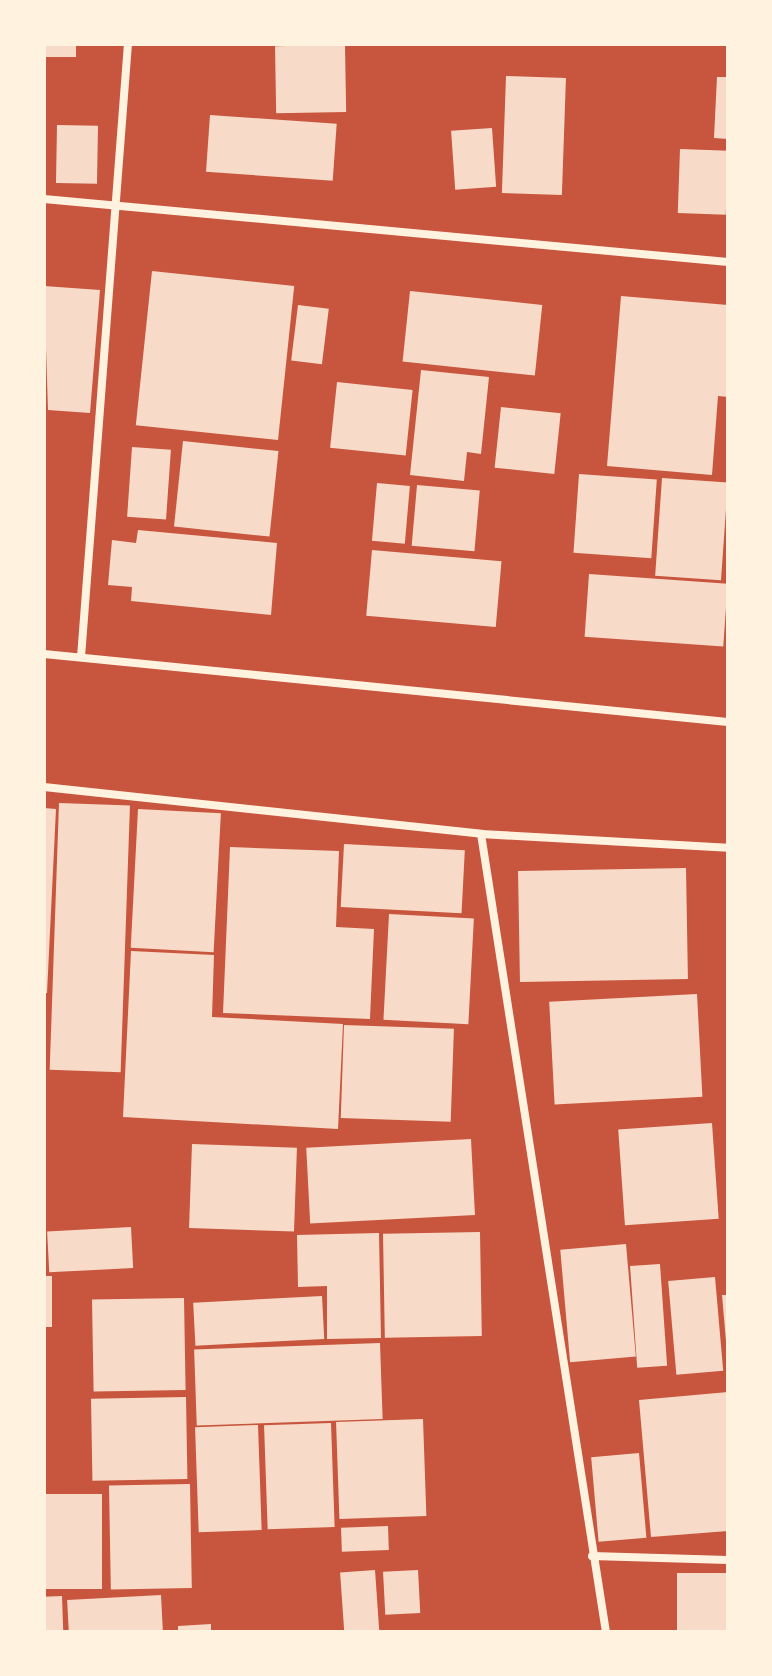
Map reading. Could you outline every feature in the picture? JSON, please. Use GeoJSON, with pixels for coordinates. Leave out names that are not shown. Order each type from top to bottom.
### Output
{"type":"FeatureCollection","features":[{"type":"Feature","properties":{"kind":"street"},"geometry":{"type":"LineString","coordinates":[[81,657],[118,206],[128,44]]}},
{"type":"Feature","properties":{"kind":"street"},"geometry":{"type":"LineString","coordinates":[[44,199],[728,262]]}},
{"type":"Feature","properties":{"kind":"street"},"geometry":{"type":"LineString","coordinates":[[44,654],[728,722]]}},
{"type":"Feature","properties":{"kind":"street"},"geometry":{"type":"LineString","coordinates":[[44,787],[481,834],[728,848]]}},
{"type":"Feature","properties":{"kind":"street"},"geometry":{"type":"LineString","coordinates":[[481,834],[606,1632]]}},
{"type":"Feature","properties":{"kind":"street"},"geometry":{"type":"LineString","coordinates":[[592,1556],[728,1560]]}},
{"type":"Feature","properties":{"kind":"building"},"geometry":{"type":"Polygon","coordinates":[[[44,44],[76,44],[76,57],[44,57],[44,44]]]}},
{"type":"Feature","properties":{"kind":"building"},"geometry":{"type":"Polygon","coordinates":[[[345,45],[346,112],[276,113],[275,46],[345,45]]]}},
{"type":"Feature","properties":{"kind":"building"},"geometry":{"type":"Polygon","coordinates":[[[506,76],[566,78],[562,195],[502,193],[506,76]]]}},
{"type":"Feature","properties":{"kind":"building"},"geometry":{"type":"Polygon","coordinates":[[[717,77],[728,77],[728,139],[714,138],[717,77]]]}},
{"type":"Feature","properties":{"kind":"building"},"geometry":{"type":"Polygon","coordinates":[[[210,115],[337,124],[333,181],[206,172],[210,115]]]}},
{"type":"Feature","properties":{"kind":"building"},"geometry":{"type":"Polygon","coordinates":[[[57,125],[98,126],[97,184],[56,183],[57,125]]]}},
{"type":"Feature","properties":{"kind":"building"},"geometry":{"type":"Polygon","coordinates":[[[492,128],[496,187],[455,190],[451,131],[492,128]]]}},
{"type":"Feature","properties":{"kind":"building"},"geometry":{"type":"Polygon","coordinates":[[[680,149],[728,151],[726,215],[678,213],[680,149]]]}},
{"type":"Feature","properties":{"kind":"building"},"geometry":{"type":"Polygon","coordinates":[[[152,271],[294,286],[278,440],[136,425],[152,271]]]}},
{"type":"Feature","properties":{"kind":"building"},"geometry":{"type":"Polygon","coordinates":[[[44,286],[100,290],[90,413],[48,410],[44,286]]]}},
{"type":"Feature","properties":{"kind":"building"},"geometry":{"type":"Polygon","coordinates":[[[410,291],[542,305],[535,376],[403,362],[410,291]]]}},
{"type":"Feature","properties":{"kind":"building"},"geometry":{"type":"Polygon","coordinates":[[[621,296],[728,305],[728,397],[718,396],[712,475],[607,466],[621,296]]]}},
{"type":"Feature","properties":{"kind":"building"},"geometry":{"type":"Polygon","coordinates":[[[298,305],[329,309],[322,364],[291,361],[298,305]]]}},
{"type":"Feature","properties":{"kind":"building"},"geometry":{"type":"Polygon","coordinates":[[[421,370],[489,377],[481,454],[467,452],[464,481],[410,475],[421,370]]]}},
{"type":"Feature","properties":{"kind":"building"},"geometry":{"type":"Polygon","coordinates":[[[337,382],[413,390],[406,456],[330,448],[337,382]]]}},
{"type":"Feature","properties":{"kind":"building"},"geometry":{"type":"Polygon","coordinates":[[[501,407],[561,413],[554,474],[495,468],[501,407]]]}},
{"type":"Feature","properties":{"kind":"building"},"geometry":{"type":"Polygon","coordinates":[[[183,441],[278,451],[269,537],[174,527],[183,441]]]}},
{"type":"Feature","properties":{"kind":"building"},"geometry":{"type":"Polygon","coordinates":[[[132,447],[171,450],[166,520],[127,517],[132,447]]]}},
{"type":"Feature","properties":{"kind":"building"},"geometry":{"type":"Polygon","coordinates":[[[579,474],[657,479],[651,558],[573,553],[579,474]]]}},
{"type":"Feature","properties":{"kind":"building"},"geometry":{"type":"Polygon","coordinates":[[[662,478],[728,483],[721,580],[655,576],[662,478]]]}},
{"type":"Feature","properties":{"kind":"building"},"geometry":{"type":"Polygon","coordinates":[[[377,483],[410,486],[405,544],[372,541],[377,483]]]}},
{"type":"Feature","properties":{"kind":"building"},"geometry":{"type":"Polygon","coordinates":[[[417,485],[480,490],[474,551],[412,546],[417,485]]]}},
{"type":"Feature","properties":{"kind":"building"},"geometry":{"type":"Polygon","coordinates":[[[138,530],[277,543],[271,615],[131,601],[132,587],[108,585],[112,540],[136,543],[138,530]]]}},
{"type":"Feature","properties":{"kind":"building"},"geometry":{"type":"Polygon","coordinates":[[[372,550],[502,561],[496,627],[366,616],[372,550]]]}},
{"type":"Feature","properties":{"kind":"building"},"geometry":{"type":"Polygon","coordinates":[[[589,574],[728,584],[723,647],[585,637],[589,574]]]}},
{"type":"Feature","properties":{"kind":"building"},"geometry":{"type":"Polygon","coordinates":[[[59,803],[130,805],[121,1072],[50,1070],[59,803]]]}},
{"type":"Feature","properties":{"kind":"building"},"geometry":{"type":"Polygon","coordinates":[[[44,808],[56,809],[47,993],[44,993],[44,808]]]}},
{"type":"Feature","properties":{"kind":"building"},"geometry":{"type":"Polygon","coordinates":[[[138,809],[221,813],[214,952],[131,948],[138,809]]]}},
{"type":"Feature","properties":{"kind":"building"},"geometry":{"type":"Polygon","coordinates":[[[344,844],[465,850],[462,913],[341,907],[344,844]]]}},
{"type":"Feature","properties":{"kind":"building"},"geometry":{"type":"Polygon","coordinates":[[[230,847],[339,851],[336,927],[374,929],[370,1019],[223,1013],[230,847]]]}},
{"type":"Feature","properties":{"kind":"building"},"geometry":{"type":"Polygon","coordinates":[[[686,868],[688,979],[520,982],[518,871],[686,868]]]}},
{"type":"Feature","properties":{"kind":"building"},"geometry":{"type":"Polygon","coordinates":[[[389,914],[474,918],[468,1024],[383,1020],[389,914]]]}},
{"type":"Feature","properties":{"kind":"building"},"geometry":{"type":"Polygon","coordinates":[[[131,951],[214,955],[212,1017],[343,1024],[338,1129],[123,1117],[131,951]]]}},
{"type":"Feature","properties":{"kind":"building"},"geometry":{"type":"Polygon","coordinates":[[[697,994],[702,1097],[555,1105],[549,1002],[697,994]]]}},
{"type":"Feature","properties":{"kind":"building"},"geometry":{"type":"Polygon","coordinates":[[[344,1025],[454,1029],[451,1122],[341,1118],[344,1025]]]}},
{"type":"Feature","properties":{"kind":"building"},"geometry":{"type":"Polygon","coordinates":[[[712,1123],[719,1219],[625,1225],[618,1130],[712,1123]]]}},
{"type":"Feature","properties":{"kind":"building"},"geometry":{"type":"Polygon","coordinates":[[[471,1139],[475,1215],[310,1224],[306,1148],[471,1139]]]}},
{"type":"Feature","properties":{"kind":"building"},"geometry":{"type":"Polygon","coordinates":[[[192,1144],[297,1148],[294,1232],[189,1228],[192,1144]]]}},
{"type":"Feature","properties":{"kind":"building"},"geometry":{"type":"Polygon","coordinates":[[[131,1227],[133,1268],[49,1272],[47,1231],[131,1227]]]}},
{"type":"Feature","properties":{"kind":"building"},"geometry":{"type":"Polygon","coordinates":[[[480,1232],[482,1336],[385,1338],[383,1234],[480,1232]]]}},
{"type":"Feature","properties":{"kind":"building"},"geometry":{"type":"Polygon","coordinates":[[[379,1233],[381,1338],[327,1339],[327,1286],[298,1287],[297,1235],[379,1233]]]}},
{"type":"Feature","properties":{"kind":"building"},"geometry":{"type":"Polygon","coordinates":[[[626,1244],[636,1357],[570,1362],[560,1250],[626,1244]]]}},
{"type":"Feature","properties":{"kind":"building"},"geometry":{"type":"Polygon","coordinates":[[[660,1264],[667,1366],[637,1368],[630,1266],[660,1264]]]}},
{"type":"Feature","properties":{"kind":"building"},"geometry":{"type":"Polygon","coordinates":[[[44,1276],[52,1276],[52,1327],[44,1327],[44,1276]]]}},
{"type":"Feature","properties":{"kind":"building"},"geometry":{"type":"Polygon","coordinates":[[[715,1277],[723,1371],[676,1375],[668,1281],[715,1277]]]}},
{"type":"Feature","properties":{"kind":"building"},"geometry":{"type":"Polygon","coordinates":[[[722,1295],[728,1295],[728,1341],[726,1341],[722,1295]]]}},
{"type":"Feature","properties":{"kind":"building"},"geometry":{"type":"Polygon","coordinates":[[[322,1296],[324,1339],[195,1346],[193,1303],[322,1296]]]}},
{"type":"Feature","properties":{"kind":"building"},"geometry":{"type":"Polygon","coordinates":[[[184,1298],[186,1390],[94,1392],[92,1300],[184,1298]]]}},
{"type":"Feature","properties":{"kind":"building"},"geometry":{"type":"Polygon","coordinates":[[[380,1343],[383,1419],[197,1425],[194,1349],[380,1343]]]}},
{"type":"Feature","properties":{"kind":"building"},"geometry":{"type":"Polygon","coordinates":[[[728,1392],[728,1531],[651,1537],[639,1400],[728,1392]]]}},
{"type":"Feature","properties":{"kind":"building"},"geometry":{"type":"Polygon","coordinates":[[[186,1397],[187,1479],[92,1481],[91,1399],[186,1397]]]}},
{"type":"Feature","properties":{"kind":"building"},"geometry":{"type":"Polygon","coordinates":[[[423,1419],[426,1516],[339,1519],[336,1422],[423,1419]]]}},
{"type":"Feature","properties":{"kind":"building"},"geometry":{"type":"Polygon","coordinates":[[[331,1423],[335,1527],[268,1529],[264,1425],[331,1423]]]}},
{"type":"Feature","properties":{"kind":"building"},"geometry":{"type":"Polygon","coordinates":[[[258,1425],[262,1530],[199,1532],[195,1427],[258,1425]]]}},
{"type":"Feature","properties":{"kind":"building"},"geometry":{"type":"Polygon","coordinates":[[[639,1453],[646,1538],[599,1542],[591,1457],[639,1453]]]}},
{"type":"Feature","properties":{"kind":"building"},"geometry":{"type":"Polygon","coordinates":[[[190,1484],[192,1588],[111,1589],[109,1485],[190,1484]]]}},
{"type":"Feature","properties":{"kind":"building"},"geometry":{"type":"Polygon","coordinates":[[[44,1494],[102,1494],[102,1589],[44,1589],[44,1494]]]}},
{"type":"Feature","properties":{"kind":"building"},"geometry":{"type":"Polygon","coordinates":[[[388,1526],[389,1550],[342,1552],[341,1528],[388,1526]]]}},
{"type":"Feature","properties":{"kind":"building"},"geometry":{"type":"Polygon","coordinates":[[[375,1570],[379,1632],[344,1632],[340,1572],[375,1570]]]}},
{"type":"Feature","properties":{"kind":"building"},"geometry":{"type":"Polygon","coordinates":[[[418,1570],[420,1613],[385,1615],[383,1572],[418,1570]]]}},
{"type":"Feature","properties":{"kind":"building"},"geometry":{"type":"Polygon","coordinates":[[[677,1573],[728,1573],[728,1632],[677,1632],[677,1573]]]}},
{"type":"Feature","properties":{"kind":"building"},"geometry":{"type":"Polygon","coordinates":[[[161,1595],[163,1632],[69,1632],[67,1600],[161,1595]]]}},
{"type":"Feature","properties":{"kind":"building"},"geometry":{"type":"Polygon","coordinates":[[[62,1596],[63,1632],[45,1632],[44,1597],[62,1596]]]}},
{"type":"Feature","properties":{"kind":"building"},"geometry":{"type":"Polygon","coordinates":[[[211,1624],[211,1632],[178,1632],[178,1626],[211,1624]]]}}]}
